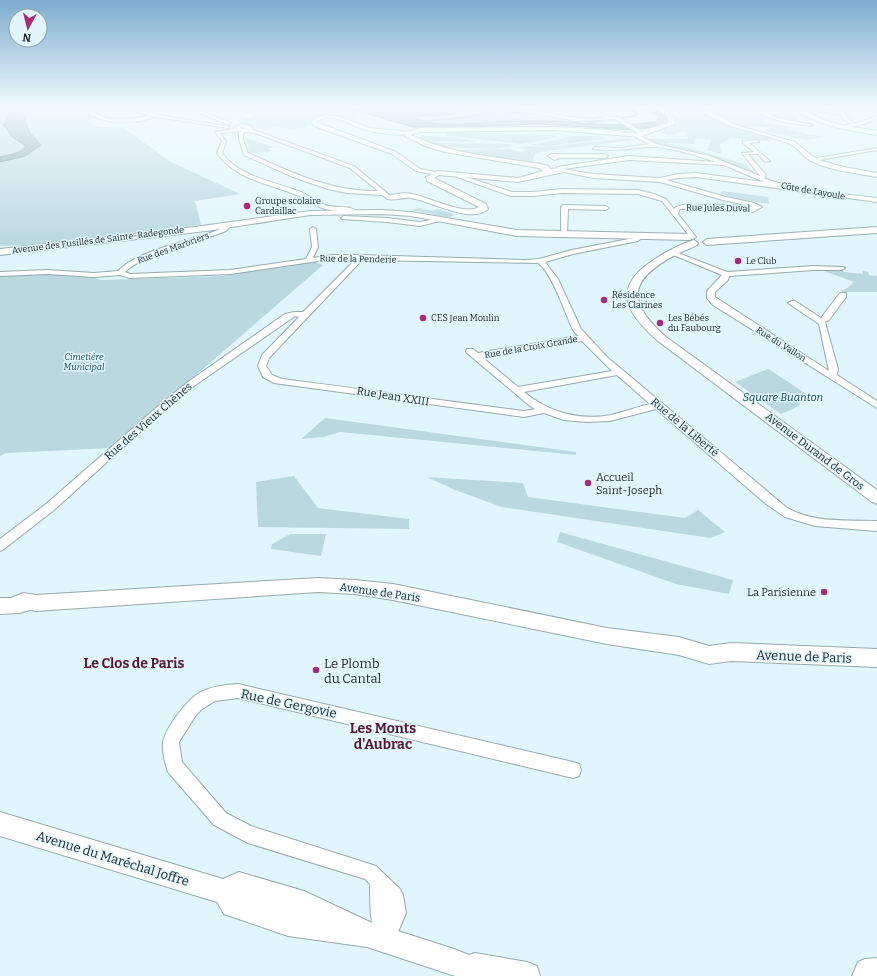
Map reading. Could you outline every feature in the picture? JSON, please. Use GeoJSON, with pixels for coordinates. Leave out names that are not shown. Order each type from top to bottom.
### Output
{"type":"FeatureCollection","features":[{"type":"Feature","properties":{"kind":"street"},"geometry":{"type":"LineString","coordinates":[[219,153],[222,160],[248,175],[296,193],[324,207],[334,210],[353,210],[355,212]]}},
{"type":"Feature","properties":{"kind":"street"},"geometry":{"type":"LineString","coordinates":[[246,153],[278,170],[332,189],[387,196],[412,196],[468,212],[478,212],[484,209],[483,206],[430,179],[431,176],[438,173]]}},
{"type":"Feature","properties":{"kind":"street"},"geometry":{"type":"LineString","coordinates":[[310,153],[352,168],[402,209],[402,213]]}},
{"type":"Feature","properties":{"kind":"street"},"geometry":{"type":"LineString","coordinates":[[393,153],[418,170],[438,173],[518,180],[528,178],[546,170]]}},
{"type":"Feature","properties":{"kind":"street"},"geometry":{"type":"LineString","coordinates":[[458,153],[546,170],[560,169],[618,158]]}},
{"type":"Feature","properties":{"kind":"street","name":"Côte de Layoule"},"geometry":{"type":"LineString","coordinates":[[688,153],[708,157],[777,185],[800,190],[877,200]]}},
{"type":"Feature","properties":{"kind":"street"},"geometry":{"type":"LineString","coordinates":[[761,178],[763,175],[744,153],[759,153],[767,161]]}},
{"type":"Feature","properties":{"kind":"street"},"geometry":{"type":"LineString","coordinates":[[805,153],[808,156],[843,168],[877,175]]}},
{"type":"Feature","properties":{"kind":"street"},"geometry":{"type":"LineString","coordinates":[[818,159],[856,153]]}},
{"type":"Feature","properties":{"kind":"street"},"geometry":{"type":"LineString","coordinates":[[559,156],[594,155],[618,158],[726,164]]}},
{"type":"Feature","properties":{"kind":"street"},"geometry":{"type":"LineString","coordinates":[[560,169],[593,176],[660,180],[678,176],[696,176],[777,185]]}},
{"type":"Feature","properties":{"kind":"street"},"geometry":{"type":"LineString","coordinates":[[461,175],[460,178],[512,194],[533,194],[562,191],[645,193],[664,200],[675,214],[687,243],[720,271],[726,274],[813,268],[841,268]]}},
{"type":"Feature","properties":{"kind":"street","name":"Rue Jules Duval"},"geometry":{"type":"LineString","coordinates":[[660,180],[759,207],[753,210],[730,207],[683,207],[678,208],[675,214]]}},
{"type":"Feature","properties":{"kind":"street"},"geometry":{"type":"LineString","coordinates":[[564,235],[565,207],[606,208]]}},
{"type":"Feature","properties":{"kind":"street","name":"Avenue des Fusillés de Sainte-Radegonde"},"geometry":{"type":"LineString","coordinates":[[0,252],[54,247],[253,221],[316,214],[355,212],[402,213],[508,232],[564,235],[674,237],[687,243]]}},
{"type":"Feature","properties":{"kind":"street"},"geometry":{"type":"LineString","coordinates":[[344,218],[386,220],[420,224],[441,220]]}},
{"type":"Feature","properties":{"kind":"street","name":"Rue des Marbriers"},"geometry":{"type":"LineString","coordinates":[[120,273],[126,266],[140,259],[224,230],[227,224]]}},
{"type":"Feature","properties":{"kind":"street"},"geometry":{"type":"LineString","coordinates":[[310,259],[315,247],[313,229]]}},
{"type":"Feature","properties":{"kind":"street"},"geometry":{"type":"LineString","coordinates":[[687,243],[702,244],[705,240],[723,241],[874,231]]}},
{"type":"Feature","properties":{"kind":"street","name":"Rue de la Penderie"},"geometry":{"type":"LineString","coordinates":[[0,274],[47,272],[104,274],[120,273],[130,276],[220,273],[332,257],[346,260],[362,257],[495,262],[539,261],[572,252],[636,240],[641,236]]}},
{"type":"Feature","properties":{"kind":"street","name":"Avenue Durand de Gros"},"geometry":{"type":"LineString","coordinates":[[687,243],[639,276],[635,282],[632,292],[632,302],[638,316],[646,325],[877,498]]}},
{"type":"Feature","properties":{"kind":"street","name":"Rue Jean XXIII"},"geometry":{"type":"LineString","coordinates":[[362,257],[263,359],[263,371],[272,379],[290,383],[391,394],[416,400],[524,414],[545,410]]}},
{"type":"Feature","properties":{"kind":"street"},"geometry":{"type":"LineString","coordinates":[[346,260],[347,272]]}},
{"type":"Feature","properties":{"kind":"street","name":"Rue de la Liberté"},"geometry":{"type":"LineString","coordinates":[[539,261],[545,265],[554,279],[577,330],[604,359],[658,406],[664,408],[782,510],[794,517],[808,520],[877,526]]}},
{"type":"Feature","properties":{"kind":"street","name":"Rue du Vallon"},"geometry":{"type":"LineString","coordinates":[[726,274],[725,278],[711,291],[711,298],[716,303],[877,405]]}},
{"type":"Feature","properties":{"kind":"street"},"geometry":{"type":"LineString","coordinates":[[821,321],[826,318],[843,295]]}},
{"type":"Feature","properties":{"kind":"street"},"geometry":{"type":"LineString","coordinates":[[792,303],[821,321],[834,369],[832,376]]}},
{"type":"Feature","properties":{"kind":"street","name":"Rue des Vieux Chênes"},"geometry":{"type":"LineString","coordinates":[[0,546],[50,507],[166,404],[191,384],[288,316],[294,314],[306,315]]}},
{"type":"Feature","properties":{"kind":"street","name":"Rue de la Croix Grande"},"geometry":{"type":"LineString","coordinates":[[478,356],[584,338]]}},
{"type":"Feature","properties":{"kind":"street"},"geometry":{"type":"LineString","coordinates":[[470,351],[478,356],[533,404],[564,417],[586,420],[610,418],[652,406],[658,406]]}},
{"type":"Feature","properties":{"kind":"street"},"geometry":{"type":"LineString","coordinates":[[517,390],[620,372]]}},
{"type":"Feature","properties":{"kind":"street","name":"Avenue de Paris"},"geometry":{"type":"LineString","coordinates":[[15,604],[318,586],[355,586],[393,592],[607,636],[679,646],[709,655],[731,652],[877,658]]}},
{"type":"Feature","properties":{"kind":"street","name":"Rue de Gergovie"},"geometry":{"type":"LineString","coordinates":[[376,936],[379,911],[379,882],[370,872],[248,834],[220,819],[174,766],[171,742],[186,715],[203,697],[230,691],[238,691],[573,770]]}},
{"type":"Feature","properties":{"kind":"street","name":"Avenue du Maréchal Joffre"},"geometry":{"type":"LineString","coordinates":[[0,824],[225,892],[233,905],[288,923],[376,936],[454,962],[487,976]]}},
{"type":"Feature","properties":{"kind":"street","name":"Avenue du Maréchal Joffre"},"geometry":{"type":"LineString","coordinates":[[454,962],[527,976]]}},
{"type":"Feature","properties":{"kind":"green space"},"geometry":{"type":"Polygon","coordinates":[[[0,153],[158,153],[171,162],[240,194],[195,201],[201,225],[24,245],[0,246],[0,153]]]}},
{"type":"Feature","properties":{"kind":"green space"},"geometry":{"type":"Polygon","coordinates":[[[465,153],[537,153],[535,153],[533,160],[534,164],[465,153]]]}},
{"type":"Feature","properties":{"kind":"green space"},"geometry":{"type":"Polygon","coordinates":[[[695,153],[706,153],[744,164],[755,173],[712,156],[695,153]]]}},
{"type":"Feature","properties":{"kind":"green space"},"geometry":{"type":"Polygon","coordinates":[[[722,191],[768,197],[769,204],[738,199],[720,194],[722,191]]]}},
{"type":"Feature","properties":{"kind":"green space"},"geometry":{"type":"Polygon","coordinates":[[[419,208],[432,211],[437,209],[454,214],[450,218],[411,210],[419,208]]]}},
{"type":"Feature","properties":{"kind":"green space","name":"Cimetière Municipal"},"geometry":{"type":"Polygon","coordinates":[[[314,260],[315,262],[323,265],[112,448],[6,453],[0,456],[0,276],[60,274],[102,280],[223,276],[314,260]]]}},
{"type":"Feature","properties":{"kind":"green space"},"geometry":{"type":"Polygon","coordinates":[[[842,269],[844,272],[863,274],[863,271],[868,272],[869,275],[877,276],[877,292],[843,292],[840,290],[846,289],[854,282],[821,270],[842,269]]]}},
{"type":"Feature","properties":{"kind":"green space","name":"Square Buanton"},"geometry":{"type":"Polygon","coordinates":[[[768,369],[811,397],[801,401],[799,406],[781,414],[735,382],[768,369]]]}},
{"type":"Feature","properties":{"kind":"green space"},"geometry":{"type":"Polygon","coordinates":[[[325,418],[576,452],[576,455],[340,432],[323,437],[301,439],[325,418]]]}},
{"type":"Feature","properties":{"kind":"green space"},"geometry":{"type":"Polygon","coordinates":[[[294,476],[318,508],[409,519],[409,529],[258,527],[256,482],[294,476]]]}},
{"type":"Feature","properties":{"kind":"green space"},"geometry":{"type":"Polygon","coordinates":[[[427,477],[523,483],[528,497],[685,518],[698,510],[725,532],[710,538],[502,507],[455,490],[427,477]]]}},
{"type":"Feature","properties":{"kind":"green space"},"geometry":{"type":"Polygon","coordinates":[[[560,532],[733,580],[729,594],[676,584],[557,542],[560,532]]]}},
{"type":"Feature","properties":{"kind":"green space"},"geometry":{"type":"Polygon","coordinates":[[[290,534],[326,534],[321,556],[271,549],[272,544],[290,534]]]}},
{"type":"Feature","properties":{"kind":"shaded area"},"geometry":{"type":"Polygon","coordinates":[[[17,153],[30,153],[25,156],[0,162],[0,157],[17,153]]]}},
{"type":"Feature","properties":{"kind":"place","name":"Groupe scolaire Cardaillac"},"geometry":{"type":"Point","coordinates":[247,206]}},
{"type":"Feature","properties":{"kind":"place","name":"Le Club"},"geometry":{"type":"Point","coordinates":[738,261]}},
{"type":"Feature","properties":{"kind":"place","name":"Résidence Les Clarines"},"geometry":{"type":"Point","coordinates":[604,300]}},
{"type":"Feature","properties":{"kind":"place","name":"CES Jean Moulin"},"geometry":{"type":"Point","coordinates":[423,318]}},
{"type":"Feature","properties":{"kind":"place","name":"Les Bébés du Faubourg"},"geometry":{"type":"Point","coordinates":[660,323]}},
{"type":"Feature","properties":{"kind":"place","name":"Accueil Saint-Joseph"},"geometry":{"type":"Point","coordinates":[588,483]}},
{"type":"Feature","properties":{"kind":"place","name":"La Parisienne"},"geometry":{"type":"Point","coordinates":[824,592]}},
{"type":"Feature","properties":{"kind":"place","name":"Le Plomb du Cantal"},"geometry":{"type":"Point","coordinates":[316,670]}},
{"type":"Feature","properties":{"kind":"district","name":"Le Clos de Paris"},"geometry":{"type":"Point","coordinates":[134,663]}},
{"type":"Feature","properties":{"kind":"district","name":"Les Monts d'Aubrac"},"geometry":{"type":"Point","coordinates":[383,736]}}]}
